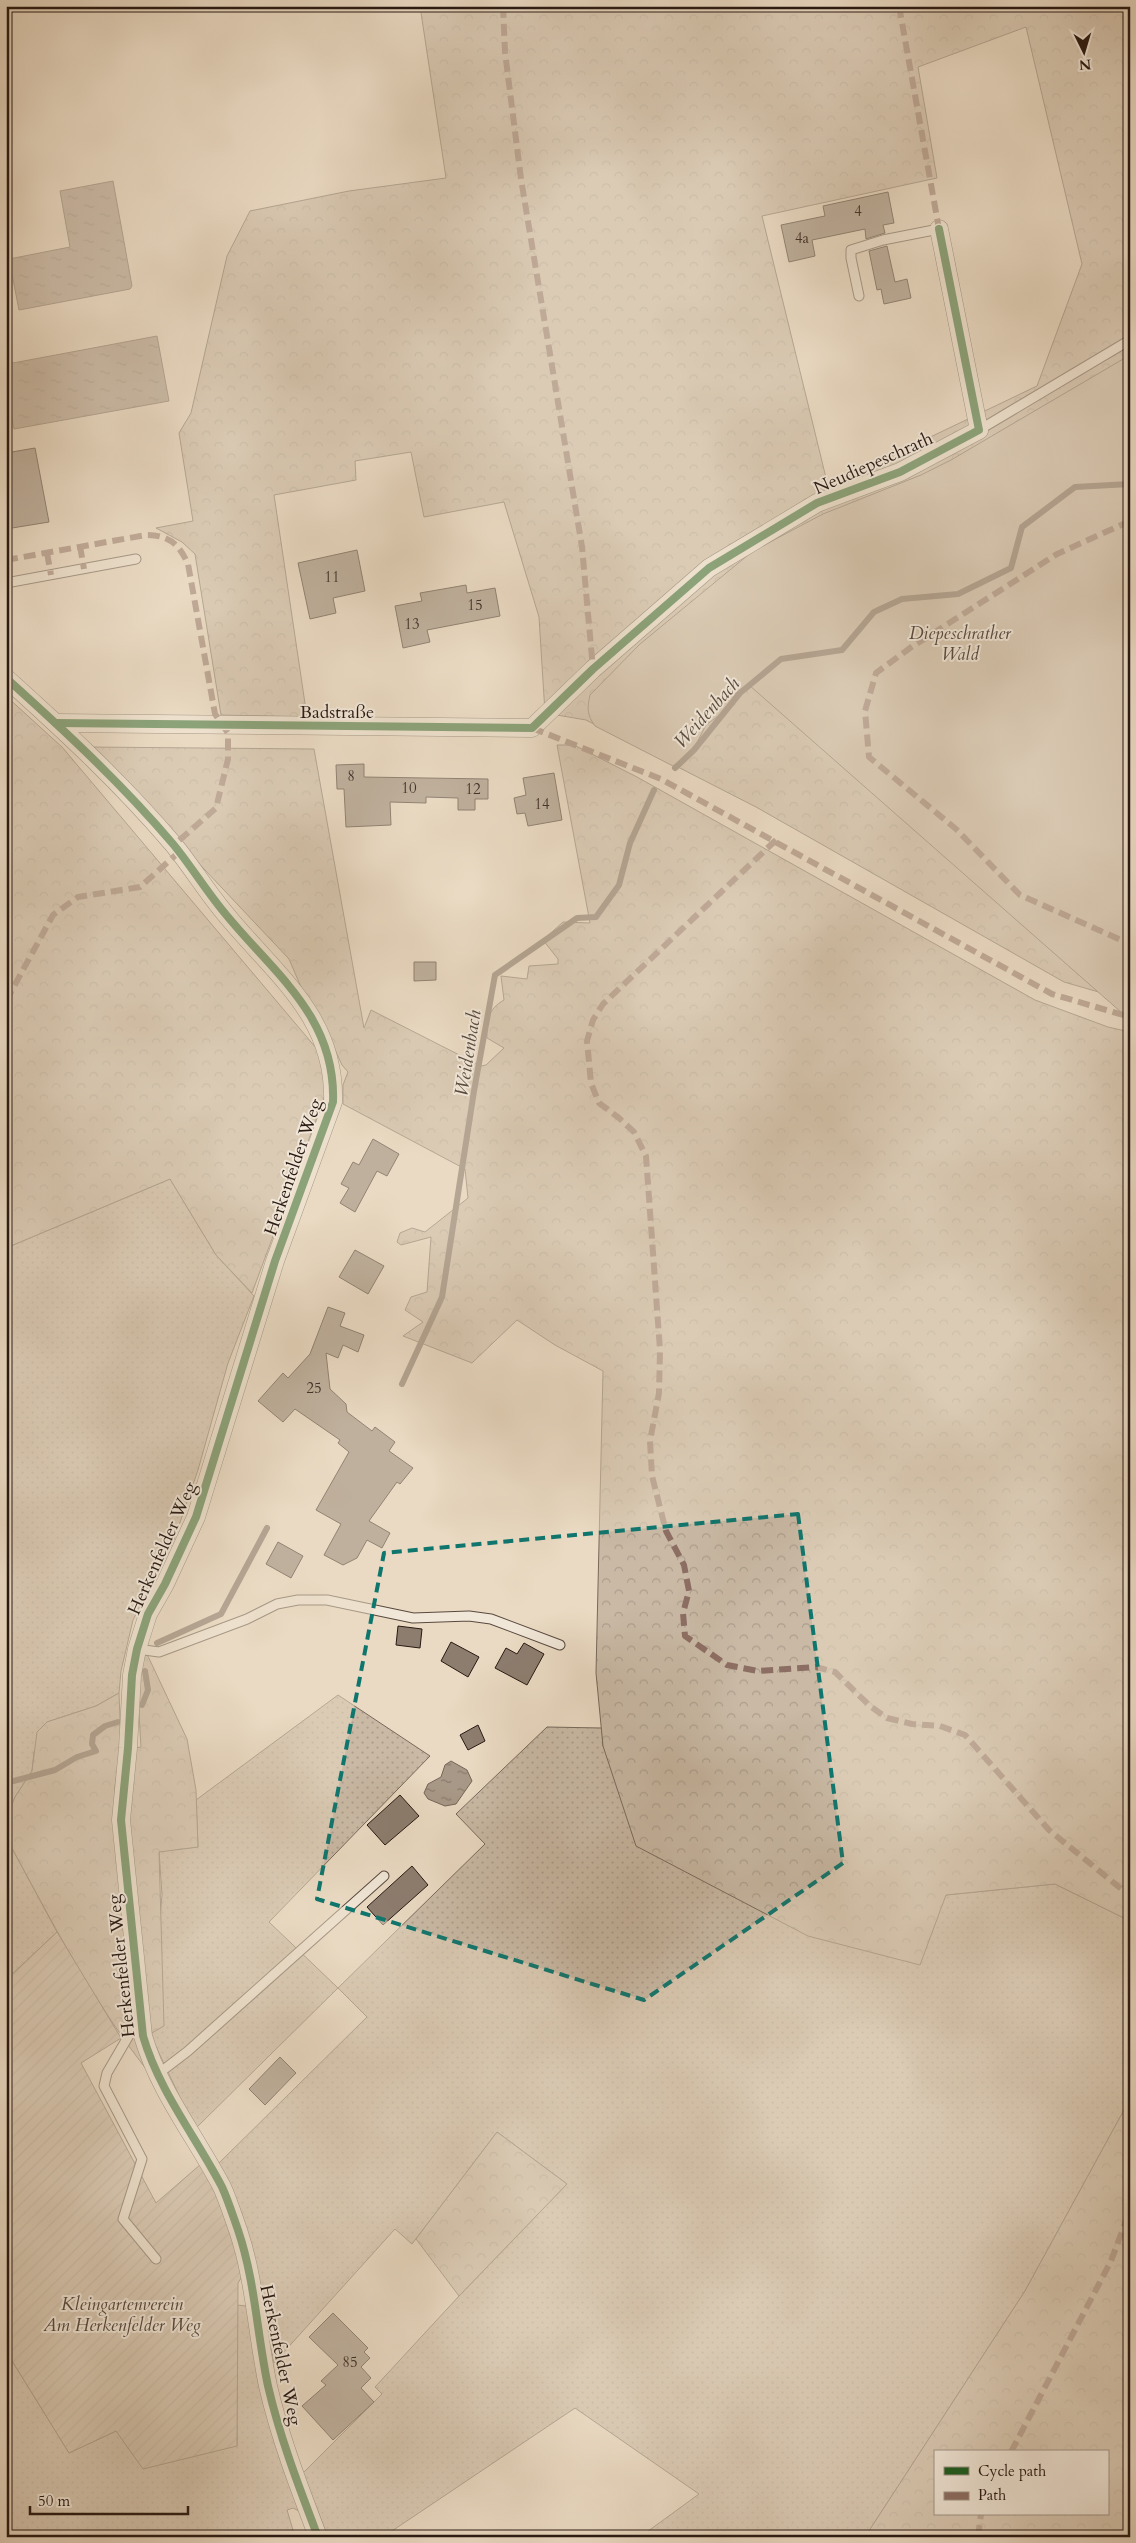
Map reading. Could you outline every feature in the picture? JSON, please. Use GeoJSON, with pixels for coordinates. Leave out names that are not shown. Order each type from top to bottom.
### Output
{"type":"FeatureCollection","features":[{"type":"Feature","properties":{"kind":"street"},"geometry":{"type":"LineString","coordinates":[[939,229],[980,430]]}},
{"type":"Feature","properties":{"kind":"street","name":"Neudiepeschrath"},"geometry":{"type":"LineString","coordinates":[[593,669],[709,568],[817,504],[900,472],[980,430]]}},
{"type":"Feature","properties":{"kind":"street","name":"Badstraße"},"geometry":{"type":"LineString","coordinates":[[56,723],[532,728],[593,669]]}},
{"type":"Feature","properties":{"kind":"street","name":"Herkenfelder Weg"},"geometry":{"type":"LineString","coordinates":[[6,678],[116,780],[168,838],[228,917],[306,1006],[331,1061],[334,1080],[333,1102],[327,1124],[275,1261],[196,1517],[165,1584],[148,1614],[137,1649],[132,1675],[128,1748],[121,1820],[140,2016],[148,2053],[194,2142],[222,2188],[237,2227],[244,2250],[268,2387],[292,2471],[318,2537]]}},
{"type":"Feature","properties":{"kind":"lane"},"geometry":{"type":"LineString","coordinates":[[859,296],[851,258],[852,250],[883,240],[939,229]]}},
{"type":"Feature","properties":{"kind":"lane"},"geometry":{"type":"LineString","coordinates":[[980,430],[1130,340]]}},
{"type":"Feature","properties":{"kind":"lane"},"geometry":{"type":"LineString","coordinates":[[6,583],[136,559]]}},
{"type":"Feature","properties":{"kind":"lane"},"geometry":{"type":"LineString","coordinates":[[137,1649],[159,1652],[247,1619],[277,1604],[298,1600],[328,1600],[412,1618],[469,1616],[491,1619],[560,1645]]}},
{"type":"Feature","properties":{"kind":"lane"},"geometry":{"type":"LineString","coordinates":[[158,2074],[188,2051],[384,1876]]}},
{"type":"Feature","properties":{"kind":"lane"},"geometry":{"type":"LineString","coordinates":[[140,2016],[107,2073],[104,2086],[142,2159],[123,2219],[156,2259]]}},
{"type":"Feature","properties":{"kind":"highlighted area"},"geometry":{"type":"Polygon","coordinates":[[[798,1514],[843,1863],[644,2000],[317,1899],[384,1553],[798,1514]]]}},
{"type":"Feature","properties":{"kind":"green space"},"geometry":{"type":"Polygon","coordinates":[[[420,6],[1130,6],[1130,1001],[1064,982],[756,807],[586,720],[545,713],[539,617],[504,502],[424,517],[411,452],[355,461],[356,480],[274,495],[307,717],[221,715],[195,554],[182,542],[156,528],[193,521],[179,433],[191,413],[227,256],[250,211],[349,191],[446,178],[420,6]],[[1026,27],[918,67],[937,178],[762,216],[828,486],[1037,386],[1082,264],[1026,27]]]}},
{"type":"Feature","properties":{"kind":"green space","name":"Diepeschrather Wald"},"geometry":{"type":"Polygon","coordinates":[[[1130,355],[1130,1020],[749,685],[736,693],[726,710],[706,725],[691,754],[673,766],[595,726],[590,718],[588,708],[590,695],[640,644],[753,551],[823,514],[921,475],[951,460],[1130,355]]]}},
{"type":"Feature","properties":{"kind":"green space"},"geometry":{"type":"Polygon","coordinates":[[[6,696],[62,747],[322,1055],[327,1090],[252,1293],[216,1255],[170,1179],[6,1248],[6,952],[9,952],[6,937],[6,696]]]}},
{"type":"Feature","properties":{"kind":"green space"},"geometry":{"type":"Polygon","coordinates":[[[557,745],[574,745],[637,777],[1035,1000],[1108,1027],[1130,1032],[1130,1921],[1055,1884],[946,1895],[920,1965],[808,1936],[636,1846],[603,1746],[596,1673],[603,1371],[555,1345],[517,1320],[472,1363],[403,1336],[423,1322],[405,1310],[411,1297],[427,1292],[431,1237],[401,1245],[397,1242],[400,1233],[412,1228],[425,1232],[468,1198],[465,1169],[343,1104],[343,1085],[348,1072],[342,1065],[322,1021],[301,987],[289,959],[89,747],[314,749],[364,1028],[371,1010],[481,1066],[486,1065],[504,1048],[487,1038],[487,1026],[491,1011],[504,1000],[501,976],[527,979],[529,966],[558,964],[558,959],[543,940],[563,922],[590,923],[557,745]]]}},
{"type":"Feature","properties":{"kind":"green space"},"geometry":{"type":"Polygon","coordinates":[[[170,1179],[216,1255],[254,1296],[228,1363],[198,1470],[174,1540],[133,1620],[121,1671],[119,1693],[96,1706],[47,1722],[34,1752],[32,1771],[15,1797],[6,1819],[6,1248],[170,1179]]]}},
{"type":"Feature","properties":{"kind":"green space"},"geometry":{"type":"Polygon","coordinates":[[[146,1652],[187,1739],[196,1790],[198,1847],[159,1852],[164,2026],[150,2034],[128,1825],[135,1748],[141,1747],[137,1681],[146,1652]]]}},
{"type":"Feature","properties":{"kind":"green space"},"geometry":{"type":"Polygon","coordinates":[[[119,1693],[121,1746],[115,1786],[114,1825],[150,2074],[109,2018],[73,1958],[6,1837],[6,1819],[15,1797],[32,1771],[37,1732],[47,1722],[96,1706],[119,1693]]]}},
{"type":"Feature","properties":{"kind":"green space"},"geometry":{"type":"Polygon","coordinates":[[[338,1695],[430,1756],[269,1922],[338,1988],[195,2129],[150,2034],[162,1895],[159,1851],[198,1847],[196,1800],[338,1695]]]}},
{"type":"Feature","properties":{"kind":"green space"},"geometry":{"type":"Polygon","coordinates":[[[547,1727],[602,1728],[603,1746],[946,1895],[1055,1884],[1130,1921],[1130,2099],[1025,2291],[865,2537],[640,2537],[699,2494],[575,2408],[383,2537],[328,2537],[303,2473],[382,2394],[375,2387],[459,2296],[567,2184],[497,2132],[412,2244],[395,2229],[274,2363],[255,2261],[248,2236],[230,2188],[218,2164],[367,2017],[338,1988],[485,1844],[456,1814],[547,1727]]]}},
{"type":"Feature","properties":{"kind":"green space"},"geometry":{"type":"Polygon","coordinates":[[[6,1837],[57,1932],[6,1980],[6,1837]]]}},
{"type":"Feature","properties":{"kind":"green space","name":"Kleingartenverein Am Herkenfelder Weg"},"geometry":{"type":"Polygon","coordinates":[[[57,1932],[121,2038],[81,2063],[156,2203],[201,2164],[216,2189],[244,2273],[238,2283],[237,2446],[143,2469],[116,2431],[69,2453],[6,2351],[6,1980],[57,1932]]]}},
{"type":"Feature","properties":{"kind":"green space"},"geometry":{"type":"Polygon","coordinates":[[[1130,2099],[1130,2537],[865,2537],[1025,2291],[1130,2099]]]}},
{"type":"Feature","properties":{"kind":"green space"},"geometry":{"type":"Polygon","coordinates":[[[497,2132],[567,2184],[459,2296],[416,2239],[497,2132]]]}},
{"type":"Feature","properties":{"kind":"green space"},"geometry":{"type":"Polygon","coordinates":[[[237,2305],[246,2306],[251,2314],[301,2512],[293,2508],[287,2510],[295,2537],[6,2537],[6,2351],[69,2453],[116,2431],[237,2446],[237,2305]]]}},
{"type":"Feature","properties":{"kind":"water"},"geometry":{"type":"Polygon","coordinates":[[[113,181],[132,286],[130,289],[19,310],[9,259],[70,247],[60,191],[113,181]]]}},
{"type":"Feature","properties":{"kind":"water"},"geometry":{"type":"Polygon","coordinates":[[[157,336],[169,401],[14,429],[6,386],[6,354],[13,363],[157,336]]]}},
{"type":"Feature","properties":{"kind":"water"},"geometry":{"type":"Polygon","coordinates":[[[451,1761],[467,1770],[472,1781],[456,1804],[445,1806],[428,1799],[424,1793],[428,1784],[441,1777],[445,1765],[451,1761]]]}},
{"type":"Feature","properties":{"kind":"building"},"geometry":{"type":"Polygon","coordinates":[[[888,192],[894,223],[883,225],[885,233],[866,239],[865,229],[812,240],[815,256],[789,262],[781,225],[825,216],[823,206],[888,192]]]}},
{"type":"Feature","properties":{"kind":"building"},"geometry":{"type":"Polygon","coordinates":[[[887,246],[895,282],[907,279],[911,298],[884,304],[881,289],[877,290],[869,251],[887,246]]]}},
{"type":"Feature","properties":{"kind":"building"},"geometry":{"type":"Polygon","coordinates":[[[35,448],[49,522],[6,529],[6,453],[35,448]]]}},
{"type":"Feature","properties":{"kind":"building"},"geometry":{"type":"Polygon","coordinates":[[[357,550],[365,591],[333,598],[336,613],[310,619],[298,563],[357,550]]]}},
{"type":"Feature","properties":{"kind":"building"},"geometry":{"type":"Polygon","coordinates":[[[466,585],[467,593],[495,588],[500,616],[427,630],[430,642],[403,648],[395,606],[422,601],[420,593],[466,585]]]}},
{"type":"Feature","properties":{"kind":"building"},"geometry":{"type":"Polygon","coordinates":[[[364,764],[364,777],[488,779],[488,799],[475,799],[475,810],[458,810],[458,798],[426,797],[426,803],[390,802],[391,825],[346,827],[344,789],[337,789],[336,765],[364,764]]]}},
{"type":"Feature","properties":{"kind":"building"},"geometry":{"type":"Polygon","coordinates":[[[554,773],[562,820],[528,826],[525,813],[517,814],[514,798],[526,795],[523,778],[554,773]]]}},
{"type":"Feature","properties":{"kind":"building"},"geometry":{"type":"Polygon","coordinates":[[[414,962],[436,962],[436,980],[414,981],[414,962]]]}},
{"type":"Feature","properties":{"kind":"building"},"geometry":{"type":"Polygon","coordinates":[[[373,1139],[399,1154],[387,1176],[377,1171],[355,1212],[340,1203],[349,1188],[341,1184],[353,1162],[359,1165],[373,1139]]]}},
{"type":"Feature","properties":{"kind":"building"},"geometry":{"type":"Polygon","coordinates":[[[355,1250],[384,1266],[368,1294],[339,1277],[355,1250]]]}},
{"type":"Feature","properties":{"kind":"building"},"geometry":{"type":"Polygon","coordinates":[[[328,1307],[345,1313],[340,1326],[364,1335],[358,1352],[343,1345],[338,1358],[326,1353],[330,1389],[346,1404],[347,1412],[372,1431],[375,1427],[395,1442],[389,1451],[413,1468],[400,1484],[397,1482],[369,1521],[390,1533],[382,1548],[367,1540],[357,1558],[343,1565],[324,1555],[341,1524],[316,1510],[349,1452],[338,1443],[340,1440],[295,1409],[283,1422],[258,1401],[283,1373],[288,1378],[310,1354],[328,1307]]]}},
{"type":"Feature","properties":{"kind":"building"},"geometry":{"type":"Polygon","coordinates":[[[278,1542],[303,1556],[291,1578],[266,1564],[278,1542]]]}},
{"type":"Feature","properties":{"kind":"building"},"geometry":{"type":"Polygon","coordinates":[[[398,1626],[422,1629],[420,1648],[396,1645],[398,1626]]]}},
{"type":"Feature","properties":{"kind":"building"},"geometry":{"type":"Polygon","coordinates":[[[451,1642],[479,1657],[468,1677],[441,1661],[451,1642]]]}},
{"type":"Feature","properties":{"kind":"building"},"geometry":{"type":"Polygon","coordinates":[[[524,1643],[544,1654],[527,1685],[495,1668],[506,1648],[517,1654],[524,1643]]]}},
{"type":"Feature","properties":{"kind":"building"},"geometry":{"type":"Polygon","coordinates":[[[478,1725],[485,1741],[468,1750],[460,1735],[478,1725]]]}},
{"type":"Feature","properties":{"kind":"building"},"geometry":{"type":"Polygon","coordinates":[[[400,1795],[419,1816],[385,1845],[367,1825],[400,1795]]]}},
{"type":"Feature","properties":{"kind":"building"},"geometry":{"type":"Polygon","coordinates":[[[412,1866],[428,1885],[383,1925],[367,1907],[412,1866]]]}},
{"type":"Feature","properties":{"kind":"building"},"geometry":{"type":"Polygon","coordinates":[[[280,2057],[296,2073],[265,2105],[249,2089],[280,2057]]]}},
{"type":"Feature","properties":{"kind":"building"},"geometry":{"type":"Polygon","coordinates":[[[333,2313],[368,2348],[364,2352],[370,2358],[361,2367],[371,2378],[361,2388],[374,2402],[333,2440],[302,2406],[326,2385],[321,2381],[338,2365],[309,2337],[333,2313]]]}},
{"type":"Feature","properties":{"kind":"waterway","name":"Weidenbach"},"geometry":{"type":"LineString","coordinates":[[675,768],[694,750],[740,693],[781,659],[842,650],[874,612],[902,599],[958,594],[1011,568],[1022,527],[1075,487],[1130,484]]}},
{"type":"Feature","properties":{"kind":"waterway","name":"Weidenbach"},"geometry":{"type":"LineString","coordinates":[[402,1384],[442,1297],[474,1091],[495,975],[577,918],[596,917],[619,885],[630,843],[654,790]]}},
{"type":"Feature","properties":{"kind":"waterway","name":"Weidenbach"},"geometry":{"type":"LineString","coordinates":[[157,1643],[221,1614],[267,1528]]}},
{"type":"Feature","properties":{"kind":"waterway","name":"Weidenbach"},"geometry":{"type":"LineString","coordinates":[[142,1705],[148,1690],[145,1671]]}},
{"type":"Feature","properties":{"kind":"waterway","name":"Weidenbach"},"geometry":{"type":"LineString","coordinates":[[6,1783],[55,1770],[77,1757],[96,1751],[92,1744],[93,1735],[105,1726],[118,1722]]}},
{"type":"Feature","properties":{"kind":"marked path"},"geometry":{"type":"LineString","coordinates":[[503,6],[505,52],[521,179],[582,547],[593,669]]}},
{"type":"Feature","properties":{"kind":"marked path"},"geometry":{"type":"LineString","coordinates":[[899,6],[939,229]]}},
{"type":"Feature","properties":{"kind":"marked path"},"geometry":{"type":"LineString","coordinates":[[1130,521],[1057,554],[910,648],[876,673],[865,711],[869,757],[956,829],[1020,895],[1130,944]]}},
{"type":"Feature","properties":{"kind":"marked path"},"geometry":{"type":"LineString","coordinates":[[6,560],[146,535],[167,539],[177,546],[185,557],[188,564],[215,714],[228,733],[228,759],[216,808],[174,845]]}},
{"type":"Feature","properties":{"kind":"marked path"},"geometry":{"type":"LineString","coordinates":[[80,546],[84,569]]}},
{"type":"Feature","properties":{"kind":"marked path"},"geometry":{"type":"LineString","coordinates":[[47,553],[51,575]]}},
{"type":"Feature","properties":{"kind":"marked path"},"geometry":{"type":"LineString","coordinates":[[532,728],[661,779],[1052,994],[1130,1017]]}},
{"type":"Feature","properties":{"kind":"marked path"},"geometry":{"type":"LineString","coordinates":[[776,840],[603,1004],[593,1020],[587,1041],[591,1083],[599,1103],[634,1132],[646,1156],[660,1350],[659,1393],[650,1441],[652,1476],[666,1531],[684,1565],[689,1591],[683,1613],[685,1636],[727,1665],[758,1671],[816,1667],[835,1672],[870,1706],[887,1718],[912,1724],[940,1726],[965,1735],[1049,1830],[1130,1896]]}},
{"type":"Feature","properties":{"kind":"marked path"},"geometry":{"type":"LineString","coordinates":[[6,1001],[53,915],[78,897],[140,887],[179,852]]}},
{"type":"Feature","properties":{"kind":"marked path"},"geometry":{"type":"LineString","coordinates":[[1012,2450],[1111,2261],[1130,2210]]}},
{"type":"Feature","properties":{"kind":"marked path"},"geometry":{"type":"LineString","coordinates":[[978,2537],[981,2516]]}},
{"type":"Feature","properties":{"kind":"cycle path"},"geometry":{"type":"LineString","coordinates":[[56,723],[532,728],[593,669],[709,568],[817,503],[900,472],[979,430],[939,229]]}},
{"type":"Feature","properties":{"kind":"cycle path"},"geometry":{"type":"LineString","coordinates":[[6,678],[92,758],[134,800],[173,844],[221,908],[300,1000],[314,1022],[325,1046],[331,1072],[333,1102],[275,1261],[196,1517],[165,1584],[148,1614],[137,1649],[132,1675],[128,1748],[121,1820],[143,2036],[158,2076],[222,2187],[238,2230],[248,2268],[268,2386],[290,2462],[318,2537]]}}]}
